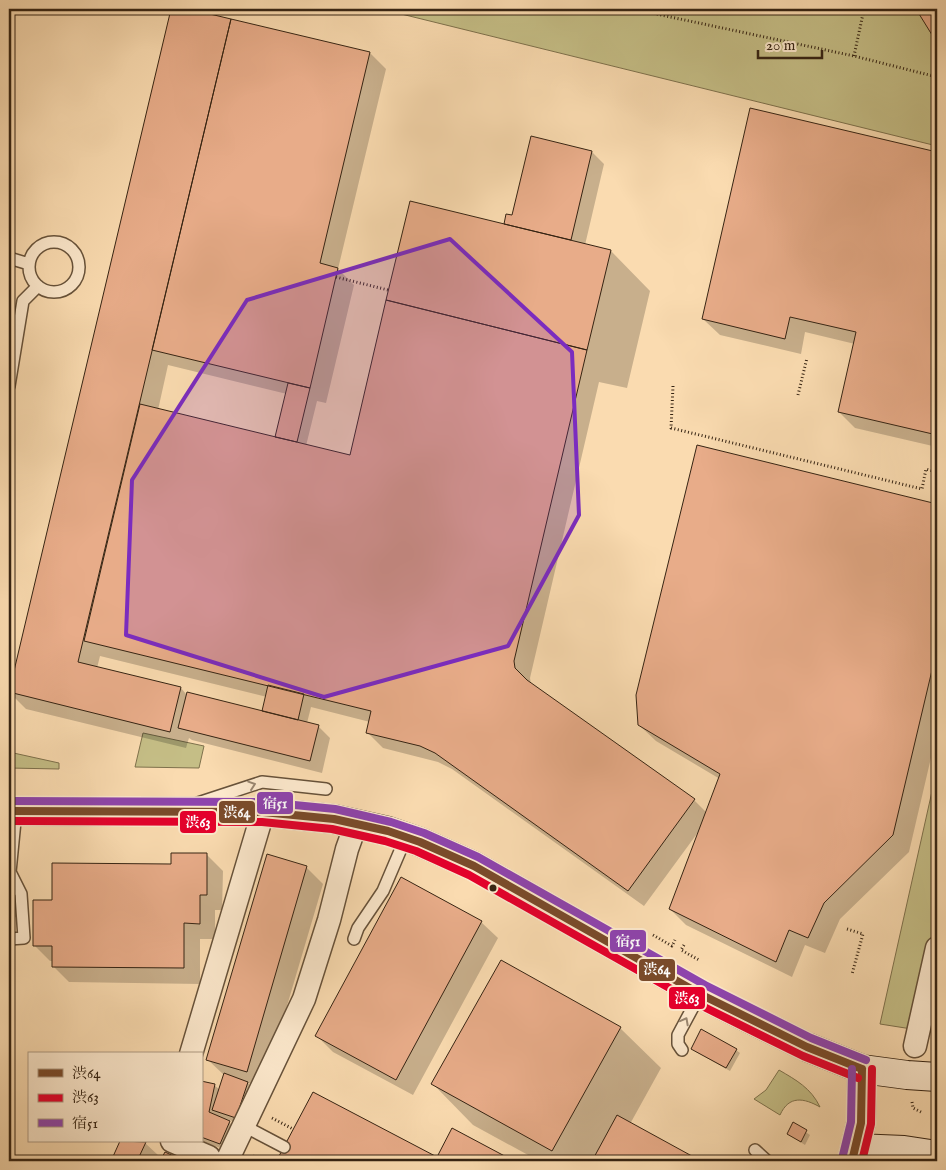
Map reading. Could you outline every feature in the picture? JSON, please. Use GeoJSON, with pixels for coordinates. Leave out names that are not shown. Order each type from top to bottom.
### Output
{"type":"FeatureCollection","features":[{"type":"Feature","properties":{"kind":"street"},"geometry":{"type":"LineString","coordinates":[[12,811],[263,812],[334,819],[406,837],[474,866],[700,994],[807,1047],[862,1069],[937,1077]]}},
{"type":"Feature","properties":{"kind":"street"},"geometry":{"type":"LineString","coordinates":[[192,1052],[263,812]]}},
{"type":"Feature","properties":{"kind":"street"},"geometry":{"type":"LineString","coordinates":[[227,1161],[304,999],[329,920],[347,849],[356,824]]}},
{"type":"Feature","properties":{"kind":"street"},"geometry":{"type":"LineString","coordinates":[[915,1046],[937,948]]}},
{"type":"Feature","properties":{"kind":"street"},"geometry":{"type":"LineString","coordinates":[[862,1069],[861,1123],[854,1154],[904,1150],[937,1155]]}},
{"type":"Feature","properties":{"kind":"street"},"geometry":{"type":"LineString","coordinates":[[174,1142],[209,1157],[207,1161]]}},
{"type":"Feature","properties":{"kind":"lane"},"geometry":{"type":"LineString","coordinates":[[51,242],[67,246],[73,251],[79,266],[78,275],[68,288],[52,292],[38,286],[32,279],[29,264],[36,249],[43,244],[51,242]]}},
{"type":"Feature","properties":{"kind":"lane"},"geometry":{"type":"LineString","coordinates":[[9,258],[29,264]]}},
{"type":"Feature","properties":{"kind":"lane"},"geometry":{"type":"LineString","coordinates":[[9,386],[24,301],[38,286]]}},
{"type":"Feature","properties":{"kind":"lane"},"geometry":{"type":"LineString","coordinates":[[172,812],[262,782],[326,789]]}},
{"type":"Feature","properties":{"kind":"lane"},"geometry":{"type":"LineString","coordinates":[[9,939],[24,938],[21,894],[10,872],[12,811]]}},
{"type":"Feature","properties":{"kind":"lane"},"geometry":{"type":"LineString","coordinates":[[354,939],[358,928],[383,891],[406,837]]}},
{"type":"Feature","properties":{"kind":"lane"},"geometry":{"type":"LineString","coordinates":[[682,1050],[678,1044],[678,1035],[700,994]]}},
{"type":"Feature","properties":{"kind":"lane"},"geometry":{"type":"LineString","coordinates":[[244,1126],[284,1147]]}},
{"type":"Feature","properties":{"kind":"lane"},"geometry":{"type":"LineString","coordinates":[[755,1150],[767,1161]]}},
{"type":"Feature","properties":{"kind":"path"},"geometry":{"type":"LineString","coordinates":[[633,9],[854,56],[937,78]]}},
{"type":"Feature","properties":{"kind":"path"},"geometry":{"type":"LineString","coordinates":[[854,56],[864,9]]}},
{"type":"Feature","properties":{"kind":"path"},"geometry":{"type":"LineString","coordinates":[[336,277],[388,290]]}},
{"type":"Feature","properties":{"kind":"path"},"geometry":{"type":"LineString","coordinates":[[798,395],[807,358]]}},
{"type":"Feature","properties":{"kind":"path"},"geometry":{"type":"LineString","coordinates":[[674,386],[671,428],[922,489],[926,469],[937,472]]}},
{"type":"Feature","properties":{"kind":"path"},"geometry":{"type":"LineString","coordinates":[[847,929],[862,934],[852,974]]}},
{"type":"Feature","properties":{"kind":"path"},"geometry":{"type":"LineString","coordinates":[[653,936],[672,946],[675,940]]}},
{"type":"Feature","properties":{"kind":"path"},"geometry":{"type":"LineString","coordinates":[[684,945],[681,950],[699,960]]}},
{"type":"Feature","properties":{"kind":"path"},"geometry":{"type":"LineString","coordinates":[[912,1102],[913,1108],[921,1112]]}},
{"type":"Feature","properties":{"kind":"path"},"geometry":{"type":"LineString","coordinates":[[270,1117],[294,1129]]}},
{"type":"Feature","properties":{"kind":"highlighted area"},"geometry":{"type":"Polygon","coordinates":[[[450,239],[572,352],[579,515],[508,646],[324,697],[126,635],[132,480],[247,300],[450,239]]]}},
{"type":"Feature","properties":{"kind":"shaded area"},"geometry":{"type":"Polygon","coordinates":[[[381,9],[937,9],[937,146],[381,9]]]}},
{"type":"Feature","properties":{"kind":"shaded area"},"geometry":{"type":"Polygon","coordinates":[[[143,733],[204,746],[199,768],[135,767],[143,733]]]}},
{"type":"Feature","properties":{"kind":"shaded area"},"geometry":{"type":"Polygon","coordinates":[[[9,752],[59,763],[59,769],[9,768],[9,752]]]}},
{"type":"Feature","properties":{"kind":"shaded area"},"geometry":{"type":"Polygon","coordinates":[[[937,769],[937,1033],[880,1024],[937,769]]]}},
{"type":"Feature","properties":{"kind":"shaded area"},"geometry":{"type":"Polygon","coordinates":[[[779,1070],[808,1090],[820,1107],[803,1100],[792,1101],[780,1115],[754,1099],[766,1090],[779,1070]]]}},
{"type":"Feature","properties":{"kind":"building"},"geometry":{"type":"Polygon","coordinates":[[[171,9],[189,9],[231,19],[78,662],[181,687],[170,732],[9,692],[171,9]]]}},
{"type":"Feature","properties":{"kind":"building"},"geometry":{"type":"Polygon","coordinates":[[[916,9],[937,9],[937,43],[916,9]]]}},
{"type":"Feature","properties":{"kind":"building"},"geometry":{"type":"Polygon","coordinates":[[[231,19],[370,52],[320,263],[338,268],[310,388],[152,350],[231,19]]]}},
{"type":"Feature","properties":{"kind":"building"},"geometry":{"type":"Polygon","coordinates":[[[750,108],[937,152],[937,435],[838,412],[856,332],[790,317],[785,339],[702,319],[750,108]]]}},
{"type":"Feature","properties":{"kind":"building"},"geometry":{"type":"Polygon","coordinates":[[[531,136],[592,151],[571,240],[504,224],[506,214],[512,215],[531,136]]]}},
{"type":"Feature","properties":{"kind":"building"},"geometry":{"type":"Polygon","coordinates":[[[410,201],[611,250],[587,350],[386,300],[410,201]]]}},
{"type":"Feature","properties":{"kind":"building"},"geometry":{"type":"Polygon","coordinates":[[[386,300],[587,350],[514,661],[515,668],[527,680],[695,799],[628,891],[435,753],[420,746],[366,733],[371,711],[84,641],[140,404],[350,455],[386,300]]]}},
{"type":"Feature","properties":{"kind":"building"},"geometry":{"type":"Polygon","coordinates":[[[288,383],[310,388],[297,442],[275,437],[288,383]]]}},
{"type":"Feature","properties":{"kind":"building"},"geometry":{"type":"Polygon","coordinates":[[[697,445],[937,504],[937,649],[893,835],[824,903],[808,938],[789,930],[776,962],[669,909],[720,774],[638,725],[636,695],[697,445]]]}},
{"type":"Feature","properties":{"kind":"building"},"geometry":{"type":"Polygon","coordinates":[[[268,685],[304,694],[298,720],[262,711],[268,685]]]}},
{"type":"Feature","properties":{"kind":"building"},"geometry":{"type":"Polygon","coordinates":[[[187,692],[319,725],[310,761],[178,728],[187,692]]]}},
{"type":"Feature","properties":{"kind":"building"},"geometry":{"type":"Polygon","coordinates":[[[171,853],[207,853],[207,895],[200,895],[200,924],[184,923],[184,968],[52,967],[52,946],[33,946],[33,900],[52,900],[52,863],[171,864],[171,853]]]}},
{"type":"Feature","properties":{"kind":"building"},"geometry":{"type":"Polygon","coordinates":[[[267,854],[307,866],[247,1072],[206,1060],[267,854]]]}},
{"type":"Feature","properties":{"kind":"building"},"geometry":{"type":"Polygon","coordinates":[[[401,877],[482,921],[396,1080],[315,1036],[401,877]]]}},
{"type":"Feature","properties":{"kind":"building"},"geometry":{"type":"Polygon","coordinates":[[[501,960],[621,1027],[552,1151],[431,1084],[501,960]]]}},
{"type":"Feature","properties":{"kind":"building"},"geometry":{"type":"Polygon","coordinates":[[[701,1029],[737,1049],[726,1068],[691,1049],[701,1029]]]}},
{"type":"Feature","properties":{"kind":"building"},"geometry":{"type":"Polygon","coordinates":[[[224,1073],[248,1082],[236,1118],[212,1110],[224,1073]]]}},
{"type":"Feature","properties":{"kind":"building"},"geometry":{"type":"Polygon","coordinates":[[[202,1081],[215,1084],[209,1112],[230,1121],[220,1144],[202,1137],[202,1081]]]}},
{"type":"Feature","properties":{"kind":"building"},"geometry":{"type":"Polygon","coordinates":[[[313,1092],[437,1157],[452,1128],[514,1161],[284,1161],[278,1158],[313,1092]]]}},
{"type":"Feature","properties":{"kind":"building"},"geometry":{"type":"Polygon","coordinates":[[[617,1115],[701,1161],[592,1161],[617,1115]]]}},
{"type":"Feature","properties":{"kind":"building"},"geometry":{"type":"Polygon","coordinates":[[[793,1122],[807,1130],[801,1142],[787,1134],[793,1122]]]}},
{"type":"Feature","properties":{"kind":"building"},"geometry":{"type":"Polygon","coordinates":[[[120,1142],[146,1142],[139,1157],[147,1161],[111,1161],[120,1142]]]}},
{"type":"Feature","properties":{"kind":"building"},"geometry":{"type":"Polygon","coordinates":[[[165,1152],[184,1161],[160,1161],[165,1152]]]}},
{"type":"Feature","properties":{"kind":"transit line","name":"宿51"},"geometry":{"type":"LineString","coordinates":[[9,801],[264,802],[335,809],[391,822],[424,833],[478,857],[705,985],[811,1038],[866,1060]]}},
{"type":"Feature","properties":{"kind":"transit line","name":"渋64"},"geometry":{"type":"LineString","coordinates":[[9,811],[263,812],[334,819],[388,831],[420,842],[474,866],[700,994],[807,1047],[862,1069]]}},
{"type":"Feature","properties":{"kind":"transit line","name":"渋63"},"geometry":{"type":"LineString","coordinates":[[9,821],[262,822],[332,829],[385,841],[416,851],[469,875],[696,1003],[803,1056],[858,1078]]}},
{"type":"Feature","properties":{"kind":"transit line","name":"宿51"},"geometry":{"type":"LineString","coordinates":[[842,1159],[851,1122],[852,1069]]}},
{"type":"Feature","properties":{"kind":"transit line","name":"渋64"},"geometry":{"type":"LineString","coordinates":[[852,1161],[861,1123],[862,1069]]}},
{"type":"Feature","properties":{"kind":"transit line","name":"渋63"},"geometry":{"type":"LineString","coordinates":[[862,1161],[871,1124],[872,1069]]}}]}
